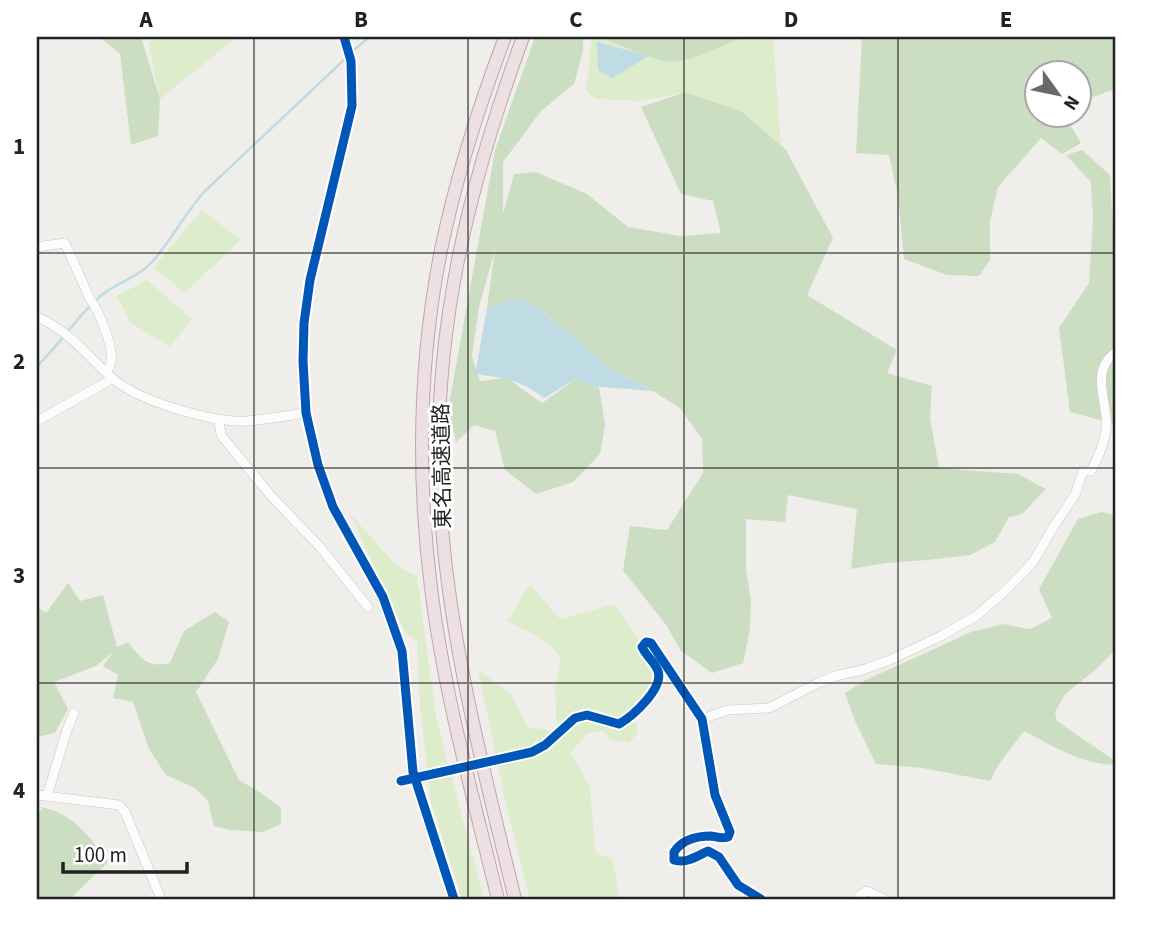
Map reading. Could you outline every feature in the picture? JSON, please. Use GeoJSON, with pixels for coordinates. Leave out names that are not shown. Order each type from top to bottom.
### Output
{"type":"FeatureCollection","features":[{"type":"Feature","properties":{"kind":"highway","name":"東名高速道路"},"geometry":{"type":"LineString","coordinates":[[498,899],[440,649],[427,552],[422,466],[426,353],[441,251],[455,191],[505,37]]}},
{"type":"Feature","properties":{"kind":"highway","name":"東名高速道路"},"geometry":{"type":"LineString","coordinates":[[515,899],[459,652],[444,548],[439,450],[446,328],[459,250],[479,168],[523,37]]}},
{"type":"Feature","properties":{"kind":"street"},"geometry":{"type":"LineString","coordinates":[[344,37],[351,61],[352,106],[310,280],[304,323],[306,413],[318,465],[333,507],[383,597],[402,651],[413,772],[454,899]]}},
{"type":"Feature","properties":{"kind":"street"},"geometry":{"type":"LineString","coordinates":[[37,247],[65,243],[111,348],[109,375],[37,421]]}},
{"type":"Feature","properties":{"kind":"street"},"geometry":{"type":"LineString","coordinates":[[37,317],[51,323],[71,338],[109,375],[135,394],[219,420],[245,421],[306,413]]}},
{"type":"Feature","properties":{"kind":"street"},"geometry":{"type":"LineString","coordinates":[[702,719],[728,710],[769,708],[818,683],[890,660],[941,636],[976,615],[1005,591],[1034,562],[1075,495],[1083,471],[1091,471],[1101,451],[1107,428],[1102,369],[1115,353]]}},
{"type":"Feature","properties":{"kind":"street"},"geometry":{"type":"LineString","coordinates":[[219,420],[222,435],[272,497],[320,547],[368,607]]}},
{"type":"Feature","properties":{"kind":"street"},"geometry":{"type":"LineString","coordinates":[[401,781],[532,752],[545,745],[575,718],[587,715],[619,724],[654,690],[659,680],[658,669],[643,652],[642,647],[646,642],[654,646],[702,719],[715,794],[730,832],[728,837],[722,839],[709,836],[679,844],[674,852],[674,860],[686,861],[708,851],[719,857],[738,885],[761,899]]}},
{"type":"Feature","properties":{"kind":"street"},"geometry":{"type":"LineString","coordinates":[[74,713],[42,795],[118,805],[125,812],[161,899]]}},
{"type":"Feature","properties":{"kind":"street"},"geometry":{"type":"LineString","coordinates":[[857,899],[867,891],[884,899]]}},
{"type":"Feature","properties":{"kind":"green space"},"geometry":{"type":"Polygon","coordinates":[[[99,37],[141,37],[160,99],[158,136],[131,145],[120,54],[99,37]]]}},
{"type":"Feature","properties":{"kind":"green space"},"geometry":{"type":"Polygon","coordinates":[[[171,37],[237,37],[160,99],[148,42],[171,37]]]}},
{"type":"Feature","properties":{"kind":"green space"},"geometry":{"type":"Polygon","coordinates":[[[535,37],[583,37],[583,51],[574,84],[541,111],[503,162],[503,214],[514,174],[536,172],[587,194],[628,227],[681,236],[721,233],[713,201],[681,194],[641,107],[685,92],[742,112],[786,150],[833,238],[807,295],[897,350],[887,373],[932,386],[930,418],[939,468],[1018,474],[1046,489],[1022,514],[1009,517],[995,542],[970,555],[851,569],[857,509],[788,495],[785,522],[746,519],[746,570],[751,600],[750,629],[743,663],[712,673],[681,651],[666,625],[623,570],[630,526],[667,530],[703,473],[702,439],[680,408],[608,367],[542,310],[519,298],[487,308],[495,249],[479,307],[472,356],[480,381],[507,378],[542,403],[576,379],[599,387],[605,425],[600,454],[573,482],[536,494],[505,470],[495,431],[474,425],[456,442],[448,410],[495,150],[535,37]]]}},
{"type":"Feature","properties":{"kind":"green space"},"geometry":{"type":"Polygon","coordinates":[[[592,37],[773,37],[781,145],[742,112],[681,93],[642,101],[596,99],[586,90],[592,37]]]}},
{"type":"Feature","properties":{"kind":"green space"},"geometry":{"type":"Polygon","coordinates":[[[609,37],[744,37],[699,56],[671,62],[630,50],[608,40],[609,37]]]}},
{"type":"Feature","properties":{"kind":"green space"},"geometry":{"type":"Polygon","coordinates":[[[862,37],[1115,37],[1115,89],[1092,97],[1092,60],[1023,60],[1023,130],[1073,130],[1081,143],[1062,154],[1041,138],[998,187],[990,221],[990,260],[979,276],[947,275],[904,259],[898,197],[889,155],[856,153],[862,37]]]}},
{"type":"Feature","properties":{"kind":"green space"},"geometry":{"type":"Polygon","coordinates":[[[1082,150],[1110,175],[1115,262],[1115,424],[1070,412],[1059,328],[1089,283],[1093,219],[1091,182],[1066,155],[1082,150]]]}},
{"type":"Feature","properties":{"kind":"green space"},"geometry":{"type":"Polygon","coordinates":[[[202,210],[240,240],[184,294],[153,268],[202,210]]]}},
{"type":"Feature","properties":{"kind":"green space"},"geometry":{"type":"Polygon","coordinates":[[[147,280],[192,319],[170,347],[131,323],[117,296],[147,280]]]}},
{"type":"Feature","properties":{"kind":"green space"},"geometry":{"type":"Polygon","coordinates":[[[1101,512],[1115,515],[1115,650],[1066,693],[1055,712],[1057,721],[1115,761],[1115,765],[1079,758],[1024,731],[999,764],[990,781],[923,768],[876,764],[845,693],[866,680],[971,632],[1003,624],[1030,629],[1052,618],[1039,589],[1078,519],[1101,512]]]}},
{"type":"Feature","properties":{"kind":"green space"},"geometry":{"type":"Polygon","coordinates":[[[350,514],[396,565],[417,576],[436,718],[484,899],[462,899],[431,802],[420,706],[417,641],[405,632],[350,514]]]}},
{"type":"Feature","properties":{"kind":"green space"},"geometry":{"type":"Polygon","coordinates":[[[68,583],[80,601],[103,595],[117,647],[128,642],[150,663],[170,663],[184,631],[215,612],[229,622],[218,659],[196,692],[239,780],[281,808],[281,824],[263,832],[229,830],[214,826],[208,801],[195,788],[166,775],[149,749],[133,702],[113,698],[118,675],[103,666],[114,651],[96,666],[54,682],[68,709],[55,733],[37,737],[37,607],[46,613],[68,583]]]}},
{"type":"Feature","properties":{"kind":"green space"},"geometry":{"type":"Polygon","coordinates":[[[530,584],[560,619],[614,604],[640,640],[654,676],[634,713],[638,732],[629,743],[610,739],[603,731],[587,733],[571,753],[590,788],[595,852],[613,860],[619,897],[613,899],[530,899],[506,804],[478,670],[511,694],[528,728],[546,729],[557,734],[555,686],[561,659],[543,641],[507,621],[530,584]]]}},
{"type":"Feature","properties":{"kind":"green space"},"geometry":{"type":"Polygon","coordinates":[[[42,807],[73,821],[108,862],[70,899],[37,899],[37,819],[42,807]]]}},
{"type":"Feature","properties":{"kind":"water"},"geometry":{"type":"Polygon","coordinates":[[[597,42],[649,56],[612,78],[598,70],[597,42]]]}},
{"type":"Feature","properties":{"kind":"water"},"geometry":{"type":"Polygon","coordinates":[[[519,298],[538,307],[608,367],[653,391],[590,386],[576,379],[544,398],[511,381],[475,374],[487,308],[519,298]]]}},
{"type":"Feature","properties":{"kind":"waterway"},"geometry":{"type":"LineString","coordinates":[[351,53],[369,37]]}},
{"type":"Feature","properties":{"kind":"waterway"},"geometry":{"type":"LineString","coordinates":[[37,366],[94,302],[148,266],[205,191],[346,58]]}},
{"type":"Feature","properties":{"kind":"cycle path"},"geometry":{"type":"LineString","coordinates":[[344,37],[351,61],[352,106],[310,280],[304,323],[306,413],[318,465],[333,507],[383,597],[402,651],[413,772],[454,899]]}},
{"type":"Feature","properties":{"kind":"cycle path"},"geometry":{"type":"LineString","coordinates":[[401,781],[532,752],[545,745],[575,718],[587,715],[619,724],[639,708],[652,693],[659,678],[655,665],[642,647],[646,642],[651,643],[702,719],[715,795],[730,832],[726,838],[705,836],[685,842],[674,852],[674,860],[687,860],[708,851],[719,857],[738,885],[761,899]]}}]}
